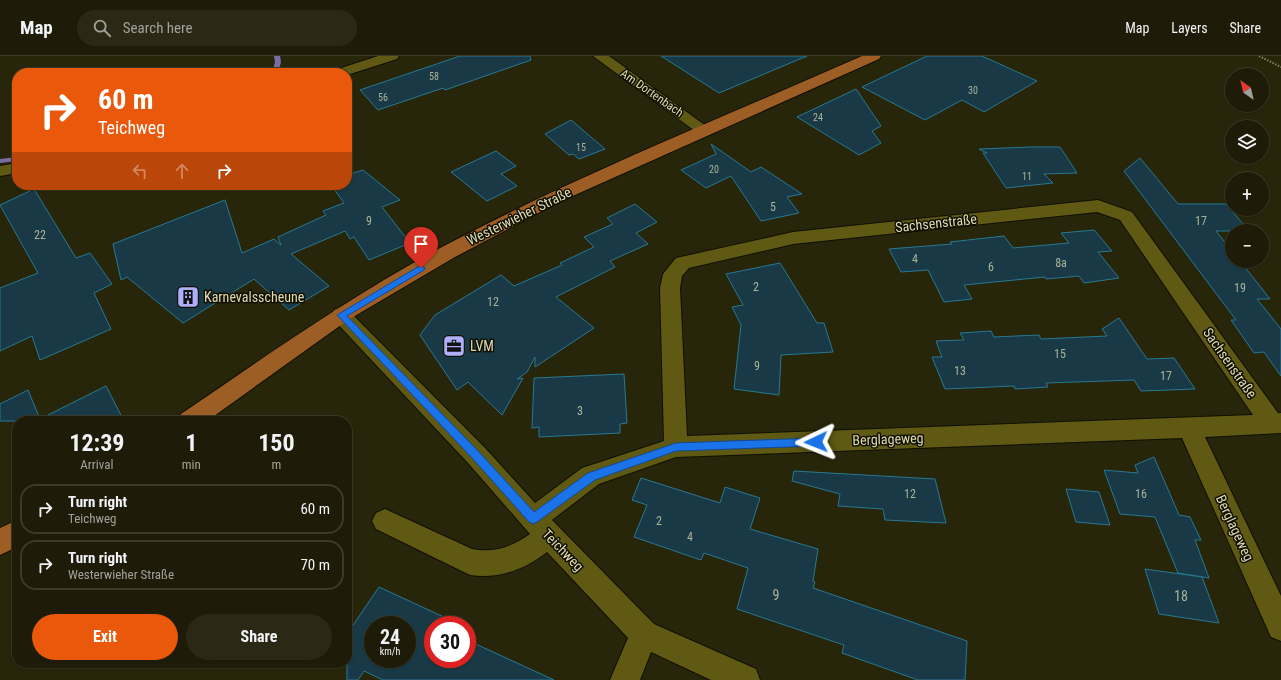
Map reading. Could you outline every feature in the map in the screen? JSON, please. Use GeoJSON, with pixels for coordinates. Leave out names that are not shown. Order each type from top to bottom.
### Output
{"type":"FeatureCollection","features":[{"type":"Feature","properties":{"kind":"main road","name":"Westerwieher Straße"},"geometry":{"type":"LineString","coordinates":[[196,416],[342,315],[448,252],[538,206],[874,56]]}},
{"type":"Feature","properties":{"kind":"main road"},"geometry":{"type":"LineString","coordinates":[[0,543],[12,535]]}},
{"type":"Feature","properties":{"kind":"street"},"geometry":{"type":"LineString","coordinates":[[352,69],[392,56]]}},
{"type":"Feature","properties":{"kind":"street","name":"Am Dortenbach"},"geometry":{"type":"LineString","coordinates":[[600,56],[705,131]]}},
{"type":"Feature","properties":{"kind":"street"},"geometry":{"type":"LineString","coordinates":[[0,171],[12,169]]}},
{"type":"Feature","properties":{"kind":"street","name":"Sachsenstraße"},"geometry":{"type":"LineString","coordinates":[[676,447],[670,288],[673,274],[683,262],[793,238],[1098,206],[1126,216],[1276,423]]}},
{"type":"Feature","properties":{"kind":"street","name":"Teichweg"},"geometry":{"type":"LineString","coordinates":[[342,315],[476,456],[540,527],[644,634],[745,680]]}},
{"type":"Feature","properties":{"kind":"street","name":"Berglageweg"},"geometry":{"type":"LineString","coordinates":[[385,521],[470,562],[485,565],[520,556],[540,527],[592,476],[676,447],[1189,428],[1276,423]]}},
{"type":"Feature","properties":{"kind":"street","name":"Berglageweg"},"geometry":{"type":"LineString","coordinates":[[1189,428],[1281,627]]}},
{"type":"Feature","properties":{"kind":"street"},"geometry":{"type":"LineString","coordinates":[[625,680],[644,634]]}},
{"type":"Feature","properties":{"kind":"path"},"geometry":{"type":"LineString","coordinates":[[1259,56],[1281,67]]}},
{"type":"Feature","properties":{"kind":"building"},"geometry":{"type":"Polygon","coordinates":[[[460,56],[530,56],[531,60],[445,90],[443,88],[378,110],[360,90],[460,56]]]}},
{"type":"Feature","properties":{"kind":"building"},"geometry":{"type":"Polygon","coordinates":[[[661,56],[807,56],[719,93],[661,56]]]}},
{"type":"Feature","properties":{"kind":"building"},"geometry":{"type":"Polygon","coordinates":[[[927,56],[982,56],[1037,81],[984,112],[962,100],[925,120],[862,87],[927,56]]]}},
{"type":"Feature","properties":{"kind":"building"},"geometry":{"type":"Polygon","coordinates":[[[856,89],[881,126],[872,131],[881,143],[859,155],[797,117],[856,89]]]}},
{"type":"Feature","properties":{"kind":"building"},"geometry":{"type":"Polygon","coordinates":[[[571,120],[605,149],[579,159],[573,154],[569,155],[545,134],[571,120]]]}},
{"type":"Feature","properties":{"kind":"building"},"geometry":{"type":"Polygon","coordinates":[[[711,144],[751,172],[761,167],[802,194],[787,197],[799,213],[761,221],[731,176],[706,188],[681,170],[716,154],[711,144]]]}},
{"type":"Feature","properties":{"kind":"building"},"geometry":{"type":"Polygon","coordinates":[[[1060,147],[1077,173],[1044,174],[1053,183],[1006,188],[983,153],[987,153],[979,149],[1060,147]]]}},
{"type":"Feature","properties":{"kind":"building"},"geometry":{"type":"Polygon","coordinates":[[[496,151],[516,166],[501,174],[517,186],[487,201],[451,172],[496,151]]]}},
{"type":"Feature","properties":{"kind":"building"},"geometry":{"type":"Polygon","coordinates":[[[1140,158],[1178,204],[1225,204],[1225,216],[1236,216],[1243,224],[1225,224],[1225,231],[1216,231],[1225,242],[1225,268],[1246,268],[1270,299],[1257,299],[1281,329],[1281,376],[1264,352],[1254,353],[1231,320],[1236,320],[1124,171],[1140,158]]]}},
{"type":"Feature","properties":{"kind":"building"},"geometry":{"type":"Polygon","coordinates":[[[363,170],[400,200],[382,207],[410,243],[369,260],[354,237],[350,239],[345,231],[291,254],[329,286],[289,310],[254,279],[183,323],[127,277],[121,280],[113,244],[225,200],[242,253],[274,239],[281,245],[278,237],[326,215],[323,211],[344,203],[335,190],[352,190],[352,173],[363,170]]]}},
{"type":"Feature","properties":{"kind":"building"},"geometry":{"type":"Polygon","coordinates":[[[35,190],[76,258],[90,253],[112,284],[94,293],[111,329],[40,360],[32,336],[0,351],[0,288],[38,273],[0,205],[35,190]]]}},
{"type":"Feature","properties":{"kind":"building"},"geometry":{"type":"Polygon","coordinates":[[[635,204],[657,222],[636,233],[648,244],[610,261],[615,267],[556,297],[594,328],[535,367],[535,357],[527,372],[517,379],[523,378],[502,415],[468,382],[457,390],[420,335],[435,315],[501,275],[514,286],[562,265],[560,263],[594,247],[584,237],[613,224],[607,218],[635,204]]]}},
{"type":"Feature","properties":{"kind":"building"},"geometry":{"type":"Polygon","coordinates":[[[1094,230],[1112,251],[1098,252],[1119,278],[1084,283],[1079,276],[1046,279],[1045,277],[964,285],[972,299],[944,302],[928,270],[901,272],[889,249],[952,244],[950,242],[1004,236],[1013,248],[1069,243],[1061,233],[1094,230]]]}},
{"type":"Feature","properties":{"kind":"building"},"geometry":{"type":"Polygon","coordinates":[[[780,263],[817,323],[824,323],[833,352],[781,355],[779,395],[734,389],[741,325],[732,307],[743,305],[726,274],[780,263]]]}},
{"type":"Feature","properties":{"kind":"building"},"geometry":{"type":"Polygon","coordinates":[[[1119,318],[1147,359],[1174,358],[1195,389],[1141,391],[1134,380],[1046,383],[1048,387],[1015,389],[1014,386],[945,389],[932,357],[942,357],[936,341],[964,340],[960,333],[991,331],[994,337],[1039,335],[1041,339],[1107,336],[1102,329],[1119,318]]]}},
{"type":"Feature","properties":{"kind":"building"},"geometry":{"type":"Polygon","coordinates":[[[624,374],[627,423],[620,424],[620,433],[539,437],[539,427],[532,428],[534,378],[624,374]]]}},
{"type":"Feature","properties":{"kind":"building"},"geometry":{"type":"Polygon","coordinates":[[[106,386],[121,416],[46,416],[106,386]]]}},
{"type":"Feature","properties":{"kind":"building"},"geometry":{"type":"Polygon","coordinates":[[[28,390],[39,416],[12,416],[12,421],[0,421],[0,404],[28,390]]]}},
{"type":"Feature","properties":{"kind":"building"},"geometry":{"type":"Polygon","coordinates":[[[1154,457],[1179,515],[1190,517],[1201,540],[1195,540],[1209,578],[1178,573],[1155,517],[1120,514],[1104,470],[1138,473],[1135,465],[1154,457]]]}},
{"type":"Feature","properties":{"kind":"building"},"geometry":{"type":"Polygon","coordinates":[[[794,471],[935,479],[946,523],[885,520],[883,509],[838,506],[840,494],[792,481],[794,471]]]}},
{"type":"Feature","properties":{"kind":"building"},"geometry":{"type":"Polygon","coordinates":[[[641,478],[720,503],[725,487],[760,498],[750,529],[818,549],[813,581],[815,582],[813,588],[967,641],[965,680],[918,680],[842,653],[844,645],[737,609],[748,568],[704,553],[701,560],[634,537],[647,505],[632,500],[641,478]]]}},
{"type":"Feature","properties":{"kind":"building"},"geometry":{"type":"Polygon","coordinates":[[[1066,489],[1099,492],[1110,525],[1076,522],[1066,489]]]}},
{"type":"Feature","properties":{"kind":"building"},"geometry":{"type":"Polygon","coordinates":[[[1145,569],[1202,577],[1219,623],[1159,614],[1145,569]]]}},
{"type":"Feature","properties":{"kind":"building"},"geometry":{"type":"Polygon","coordinates":[[[379,587],[442,616],[424,616],[424,668],[476,668],[476,644],[554,680],[383,680],[364,671],[358,680],[347,680],[347,668],[352,668],[352,627],[379,587]]]}},
{"type":"Feature","properties":{"kind":"waterway"},"geometry":{"type":"LineString","coordinates":[[276,68],[278,62],[277,56]]}},
{"type":"Feature","properties":{"kind":"waterway"},"geometry":{"type":"LineString","coordinates":[[0,161],[12,160]]}},
{"type":"Feature","properties":{"kind":"place","name":"Karnevalsscheune"},"geometry":{"type":"Point","coordinates":[188,297]}},
{"type":"Feature","properties":{"kind":"place","name":"LVM"},"geometry":{"type":"Point","coordinates":[454,346]}},
{"type":"Feature","properties":{"kind":"route"},"geometry":{"type":"LineString","coordinates":[[421,268],[342,315],[476,456],[533,519],[592,476],[676,447],[816,442]]}}]}
